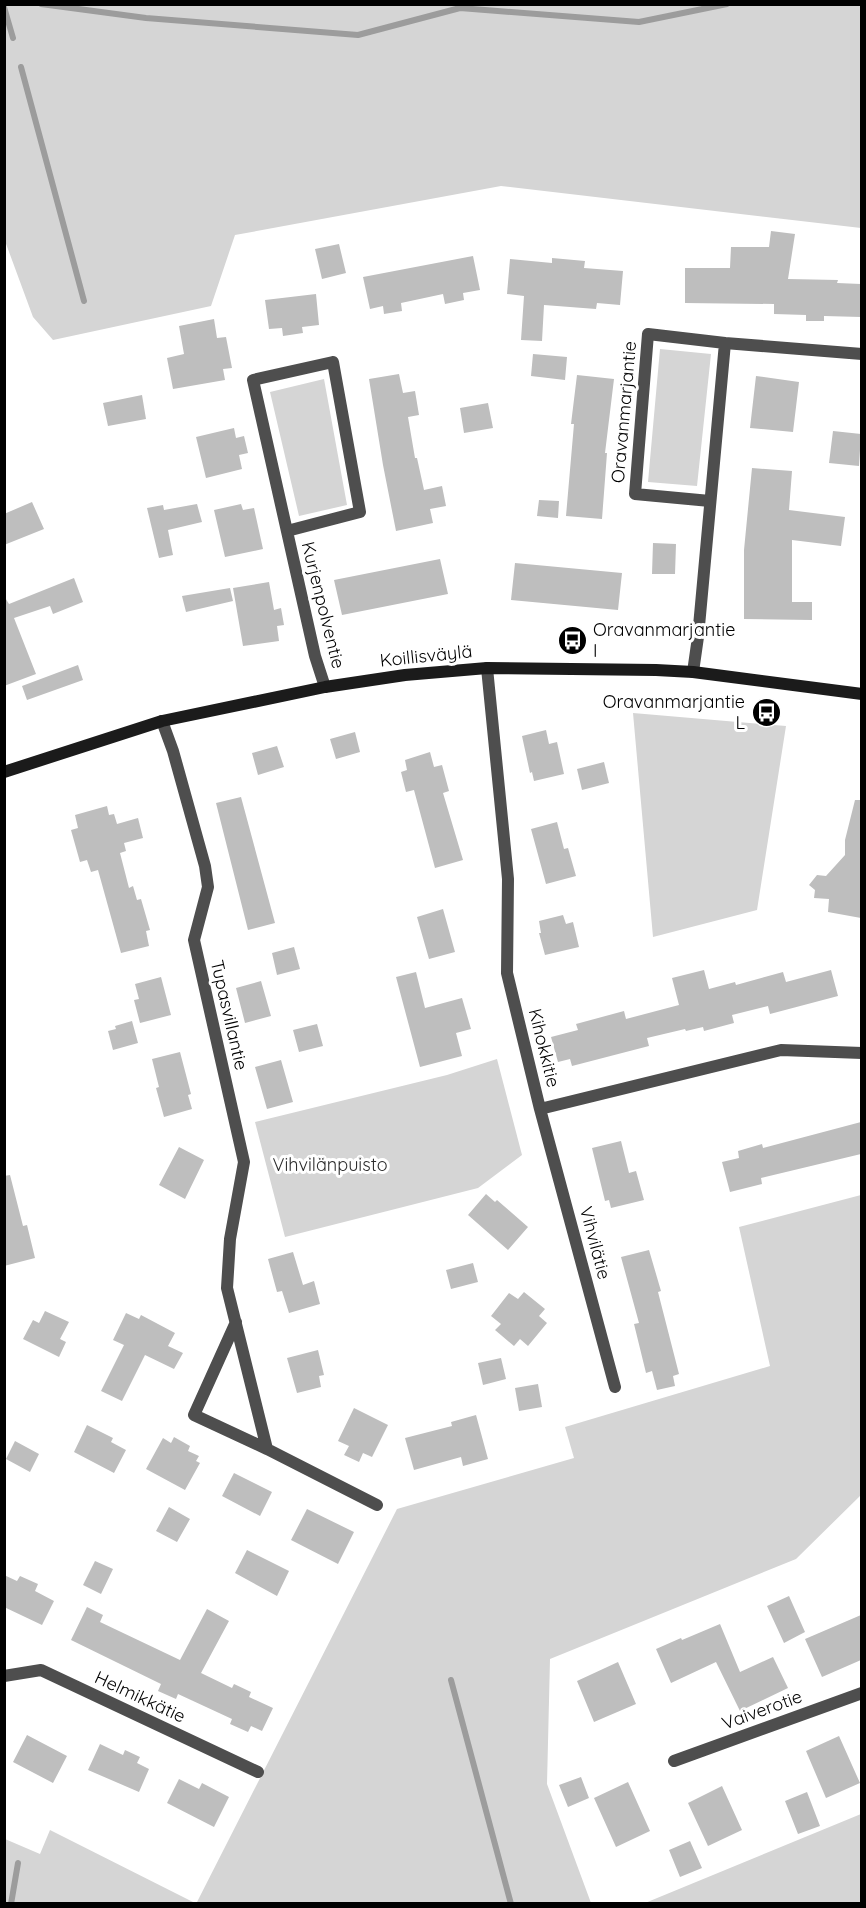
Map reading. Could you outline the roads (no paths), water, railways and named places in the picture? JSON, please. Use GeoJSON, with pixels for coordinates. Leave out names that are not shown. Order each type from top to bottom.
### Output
{"type":"FeatureCollection","features":[{"type":"Feature","properties":{"kind":"street","name":"Oravanmarjantie"},"geometry":{"type":"LineString","coordinates":[[710,501],[634,494],[648,334],[861,354]]}},
{"type":"Feature","properties":{"kind":"street"},"geometry":{"type":"LineString","coordinates":[[693,672],[725,343]]}},
{"type":"Feature","properties":{"kind":"street","name":"Kurjenpolventie"},"geometry":{"type":"LineString","coordinates":[[287,531],[360,512],[333,362],[253,380],[315,656],[326,687]]}},
{"type":"Feature","properties":{"kind":"street","name":"Koillisväylä"},"geometry":{"type":"LineString","coordinates":[[5,768],[162,721],[326,687],[405,675],[487,668],[693,672],[861,694]]}},
{"type":"Feature","properties":{"kind":"street","name":"Kihokkitie"},"geometry":{"type":"LineString","coordinates":[[487,668],[508,879],[507,974],[540,1109],[781,1050],[861,1053]]}},
{"type":"Feature","properties":{"kind":"street","name":"Tupasvillantie"},"geometry":{"type":"LineString","coordinates":[[162,721],[205,866],[208,887],[194,940],[244,1162],[230,1239],[227,1288],[267,1449]]}},
{"type":"Feature","properties":{"kind":"street","name":"Vihvilätie"},"geometry":{"type":"LineString","coordinates":[[540,1109],[615,1387]]}},
{"type":"Feature","properties":{"kind":"street"},"geometry":{"type":"LineString","coordinates":[[236,1322],[194,1415],[267,1449],[376,1505]]}},
{"type":"Feature","properties":{"kind":"street","name":"Helmikkätie"},"geometry":{"type":"LineString","coordinates":[[4,1676],[41,1670],[258,1772]]}},
{"type":"Feature","properties":{"kind":"street","name":"Vaiverotie"},"geometry":{"type":"LineString","coordinates":[[674,1761],[861,1693]]}},
{"type":"Feature","properties":{"kind":"waterway"},"geometry":{"type":"LineString","coordinates":[[41,4],[146,18],[358,35],[460,8],[639,22],[727,4]]}},
{"type":"Feature","properties":{"kind":"waterway"},"geometry":{"type":"LineString","coordinates":[[4,7],[13,38]]}},
{"type":"Feature","properties":{"kind":"waterway"},"geometry":{"type":"LineString","coordinates":[[21,67],[84,301]]}},
{"type":"Feature","properties":{"kind":"waterway"},"geometry":{"type":"LineString","coordinates":[[451,1680],[511,1904]]}},
{"type":"Feature","properties":{"kind":"waterway"},"geometry":{"type":"LineString","coordinates":[[11,1904],[18,1863]]}},
{"type":"Feature","properties":{"kind":"place","name":"Oravanmarjantie I"},"geometry":{"type":"Point","coordinates":[572,640]}},
{"type":"Feature","properties":{"kind":"place","name":"Oravanmarjantie L"},"geometry":{"type":"Point","coordinates":[766,712]}},
{"type":"Feature","properties":{"kind":"park label","name":"Vihvilänpuisto"},"geometry":{"type":"Point","coordinates":[330,1165]}}]}
